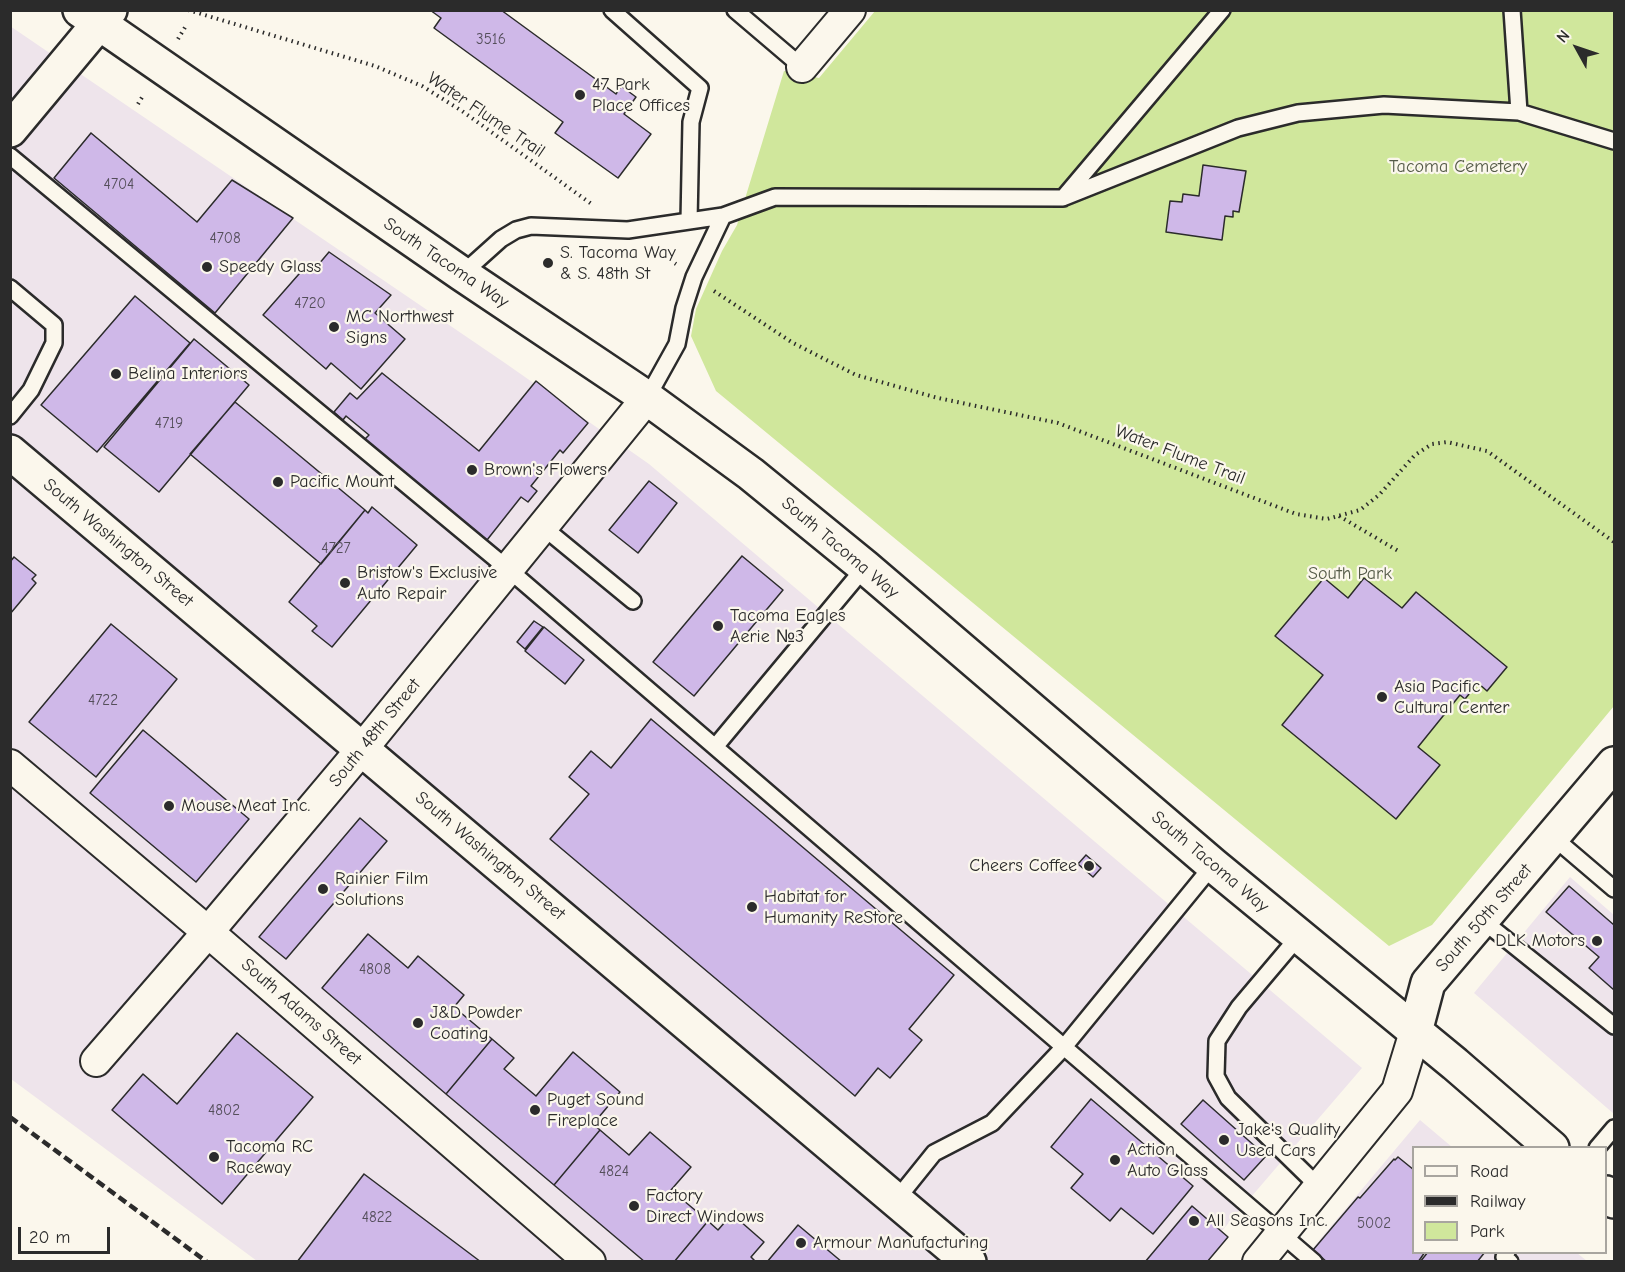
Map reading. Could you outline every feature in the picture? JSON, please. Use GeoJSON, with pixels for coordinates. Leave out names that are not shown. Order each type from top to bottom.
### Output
{"type":"FeatureCollection","features":[{"type":"Feature","properties":{"kind":"main road"},"geometry":{"type":"LineString","coordinates":[[10,130],[96,15]]}},
{"type":"Feature","properties":{"kind":"main road","name":"South Tacoma Way"},"geometry":{"type":"LineString","coordinates":[[96,15],[462,274],[647,398],[751,474],[865,567],[1213,865],[1550,1146]]}},
{"type":"Feature","properties":{"kind":"main road","name":"South Washington Street"},"geometry":{"type":"LineString","coordinates":[[10,452],[969,1262]]}},
{"type":"Feature","properties":{"kind":"main road","name":"South 50th Street"},"geometry":{"type":"LineString","coordinates":[[1415,1032],[1428,982],[1553,837],[1611,776]]}},
{"type":"Feature","properties":{"kind":"street"},"geometry":{"type":"LineString","coordinates":[[802,67],[850,10]]}},
{"type":"Feature","properties":{"kind":"street","name":"South 48th Street"},"geometry":{"type":"LineString","coordinates":[[96,1061],[363,749],[647,398]]}},
{"type":"Feature","properties":{"kind":"street","name":"South Adams Street"},"geometry":{"type":"LineString","coordinates":[[10,765],[208,932],[590,1262]]}},
{"type":"Feature","properties":{"kind":"street","name":"South 50th Street"},"geometry":{"type":"LineString","coordinates":[[1258,1262],[1397,1091],[1415,1032]]}},
{"type":"Feature","properties":{"kind":"lane"},"geometry":{"type":"LineString","coordinates":[[612,10],[700,88],[692,122],[689,221]]}},
{"type":"Feature","properties":{"kind":"lane"},"geometry":{"type":"LineString","coordinates":[[735,10],[802,67]]}},
{"type":"Feature","properties":{"kind":"lane"},"geometry":{"type":"LineString","coordinates":[[1063,198],[1222,10]]}},
{"type":"Feature","properties":{"kind":"lane"},"geometry":{"type":"LineString","coordinates":[[1512,10],[1519,112]]}},
{"type":"Feature","properties":{"kind":"lane"},"geometry":{"type":"LineString","coordinates":[[462,274],[501,239],[516,230],[531,226],[628,230],[723,216],[775,197],[1063,198],[1238,128],[1298,113],[1384,105],[1519,112],[1614,140]]}},
{"type":"Feature","properties":{"kind":"lane"},"geometry":{"type":"LineString","coordinates":[[10,156],[508,569],[1314,1262]]}},
{"type":"Feature","properties":{"kind":"lane"},"geometry":{"type":"LineString","coordinates":[[647,398],[677,344],[684,308],[694,277],[723,216]]}},
{"type":"Feature","properties":{"kind":"lane"},"geometry":{"type":"LineString","coordinates":[[10,288],[54,325],[54,343],[31,390],[10,416]]}},
{"type":"Feature","properties":{"kind":"lane"},"geometry":{"type":"LineString","coordinates":[[543,527],[633,601]]}},
{"type":"Feature","properties":{"kind":"lane"},"geometry":{"type":"LineString","coordinates":[[715,747],[865,567]]}},
{"type":"Feature","properties":{"kind":"lane"},"geometry":{"type":"LineString","coordinates":[[1553,837],[1614,889]]}},
{"type":"Feature","properties":{"kind":"lane"},"geometry":{"type":"LineString","coordinates":[[897,1199],[934,1153],[992,1123],[1064,1047],[1213,865]]}},
{"type":"Feature","properties":{"kind":"lane"},"geometry":{"type":"LineString","coordinates":[[1482,920],[1614,1026]]}},
{"type":"Feature","properties":{"kind":"lane"},"geometry":{"type":"LineString","coordinates":[[1299,936],[1239,1007],[1217,1041],[1216,1076],[1228,1098],[1319,1186]]}},
{"type":"Feature","properties":{"kind":"lane"},"geometry":{"type":"LineString","coordinates":[[1599,1146],[1614,1128]]}},
{"type":"Feature","properties":{"kind":"path","name":"Water Flume Trail"},"geometry":{"type":"LineString","coordinates":[[188,10],[375,66],[422,86],[462,111],[677,265]]}},
{"type":"Feature","properties":{"kind":"path","name":"Water Flume Trail"},"geometry":{"type":"LineString","coordinates":[[708,286],[793,343],[855,375],[938,398],[1058,423],[1296,514],[1327,519],[1360,510],[1379,495],[1415,455],[1432,444],[1447,442],[1487,451],[1614,542]]}},
{"type":"Feature","properties":{"kind":"path"},"geometry":{"type":"LineString","coordinates":[[1339,515],[1400,552]]}},
{"type":"Feature","properties":{"kind":"shaded area"},"geometry":{"type":"Polygon","coordinates":[[[10,26],[505,363],[649,464],[1362,1068],[1196,1261],[257,1261],[11,1079],[10,26]]]}},
{"type":"Feature","properties":{"kind":"shaded area"},"geometry":{"type":"Polygon","coordinates":[[[1570,877],[1614,915],[1614,1114],[1474,993],[1570,877]]]}},
{"type":"Feature","properties":{"kind":"shaded area"},"geometry":{"type":"Polygon","coordinates":[[[1420,1120],[1451,1146],[1412,1146],[1412,1254],[1578,1254],[1587,1261],[1301,1262],[1420,1120]]]}},
{"type":"Feature","properties":{"kind":"green space","name":"South Park"},"geometry":{"type":"Polygon","coordinates":[[[875,11],[1614,11],[1614,706],[1432,925],[1389,946],[716,391],[691,336],[696,309],[722,251],[737,225],[784,71],[819,78],[875,11]]]}},
{"type":"Feature","properties":{"kind":"building","name":"47 Park Place Offices"},"geometry":{"type":"Polygon","coordinates":[[[430,10],[501,10],[616,94],[621,86],[636,97],[624,114],[651,134],[618,178],[555,133],[563,122],[434,28],[441,18],[430,10]]]}},
{"type":"Feature","properties":{"kind":"building","name":"Speedy Glass"},"geometry":{"type":"Polygon","coordinates":[[[91,133],[197,222],[232,180],[293,218],[215,313],[54,178],[91,133]]]}},
{"type":"Feature","properties":{"kind":"building"},"geometry":{"type":"Polygon","coordinates":[[[1203,165],[1246,171],[1239,212],[1233,211],[1233,217],[1225,216],[1222,240],[1166,232],[1170,201],[1182,202],[1183,194],[1199,196],[1203,165]]]}},
{"type":"Feature","properties":{"kind":"building","name":"MC Northwest Signs"},"geometry":{"type":"Polygon","coordinates":[[[329,252],[391,295],[375,313],[405,339],[361,389],[331,363],[326,369],[263,315],[306,266],[313,271],[329,252]]]}},
{"type":"Feature","properties":{"kind":"building","name":"Belina Interiors"},"geometry":{"type":"Polygon","coordinates":[[[135,296],[190,343],[97,452],[41,405],[135,296]]]}},
{"type":"Feature","properties":{"kind":"building"},"geometry":{"type":"Polygon","coordinates":[[[194,339],[249,385],[159,492],[104,447],[194,339]]]}},
{"type":"Feature","properties":{"kind":"building","name":"Brown's Flowers"},"geometry":{"type":"Polygon","coordinates":[[[382,373],[479,451],[536,381],[588,423],[563,453],[560,450],[531,486],[537,491],[528,502],[521,497],[487,540],[364,440],[369,435],[346,416],[343,420],[334,412],[350,393],[357,399],[382,373]]]}},
{"type":"Feature","properties":{"kind":"building","name":"Pacific Mount"},"geometry":{"type":"Polygon","coordinates":[[[235,402],[365,510],[321,564],[190,454],[235,402]]]}},
{"type":"Feature","properties":{"kind":"building"},"geometry":{"type":"Polygon","coordinates":[[[649,481],[677,503],[638,553],[609,530],[649,481]]]}},
{"type":"Feature","properties":{"kind":"building","name":"Bristow's Exclusive Auto Repair"},"geometry":{"type":"Polygon","coordinates":[[[372,507],[417,545],[332,647],[312,631],[317,626],[289,602],[365,510],[368,513],[372,507]]]}},
{"type":"Feature","properties":{"kind":"building","name":"Tacoma Eagles Aerie №3"},"geometry":{"type":"Polygon","coordinates":[[[742,556],[783,590],[694,696],[653,662],[742,556]]]}},
{"type":"Feature","properties":{"kind":"building"},"geometry":{"type":"Polygon","coordinates":[[[14,557],[36,575],[32,579],[36,583],[10,614],[10,562],[14,557]]]}},
{"type":"Feature","properties":{"kind":"building","name":"Asia Pacific Cultural Center"},"geometry":{"type":"Polygon","coordinates":[[[1324,578],[1348,598],[1364,578],[1402,608],[1416,592],[1507,667],[1487,691],[1478,683],[1465,699],[1460,695],[1418,747],[1440,765],[1396,819],[1282,725],[1323,675],[1275,636],[1324,578]]]}},
{"type":"Feature","properties":{"kind":"building"},"geometry":{"type":"Polygon","coordinates":[[[534,621],[543,627],[525,649],[517,642],[534,621]]]}},
{"type":"Feature","properties":{"kind":"building"},"geometry":{"type":"Polygon","coordinates":[[[111,624],[177,679],[96,777],[29,722],[111,624]]]}},
{"type":"Feature","properties":{"kind":"building"},"geometry":{"type":"Polygon","coordinates":[[[544,627],[584,660],[565,684],[525,651],[544,627]]]}},
{"type":"Feature","properties":{"kind":"building","name":"Habitat for Humanity ReStore"},"geometry":{"type":"Polygon","coordinates":[[[651,719],[954,975],[909,1029],[922,1040],[890,1078],[878,1068],[855,1096],[550,839],[589,794],[569,777],[591,751],[611,768],[651,719]]]}},
{"type":"Feature","properties":{"kind":"building","name":"Mouse Meat Inc."},"geometry":{"type":"Polygon","coordinates":[[[143,730],[249,819],[196,882],[90,793],[143,730]]]}},
{"type":"Feature","properties":{"kind":"building","name":"Rainier Film Solutions"},"geometry":{"type":"Polygon","coordinates":[[[360,818],[387,841],[286,959],[259,937],[360,818]]]}},
{"type":"Feature","properties":{"kind":"building","name":"Cheers Coffee"},"geometry":{"type":"Polygon","coordinates":[[[1086,855],[1101,868],[1093,877],[1078,864],[1086,855]]]}},
{"type":"Feature","properties":{"kind":"building","name":"DLK Motors"},"geometry":{"type":"Polygon","coordinates":[[[1569,886],[1614,925],[1614,990],[1589,968],[1599,957],[1546,912],[1569,886]]]}},
{"type":"Feature","properties":{"kind":"building","name":"J&D Powder Coating"},"geometry":{"type":"Polygon","coordinates":[[[368,934],[408,968],[418,956],[464,995],[454,1007],[492,1039],[446,1094],[322,988],[368,934]]]}},
{"type":"Feature","properties":{"kind":"building","name":"Tacoma RC Raceway"},"geometry":{"type":"Polygon","coordinates":[[[237,1033],[313,1097],[222,1204],[112,1110],[143,1074],[177,1104],[237,1033]]]}},
{"type":"Feature","properties":{"kind":"building","name":"Puget Sound Fireplace"},"geometry":{"type":"Polygon","coordinates":[[[492,1039],[514,1058],[504,1069],[536,1096],[573,1052],[620,1092],[593,1124],[600,1130],[554,1185],[446,1094],[492,1039]]]}},
{"type":"Feature","properties":{"kind":"building","name":"Action Auto Glass"},"geometry":{"type":"Polygon","coordinates":[[[1091,1099],[1193,1186],[1153,1234],[1121,1208],[1110,1221],[1071,1188],[1083,1174],[1051,1147],[1091,1099]]]}},
{"type":"Feature","properties":{"kind":"building","name":"Jake's Quality Used Cars"},"geometry":{"type":"Polygon","coordinates":[[[1203,1100],[1266,1156],[1244,1180],[1181,1124],[1203,1100]]]}},
{"type":"Feature","properties":{"kind":"building","name":"Factory Direct Windows"},"geometry":{"type":"Polygon","coordinates":[[[600,1130],[629,1155],[650,1132],[691,1167],[671,1190],[708,1221],[674,1262],[645,1262],[554,1185],[600,1130]]]}},
{"type":"Feature","properties":{"kind":"building"},"geometry":{"type":"Polygon","coordinates":[[[1398,1157],[1412,1168],[1412,1254],[1424,1254],[1418,1262],[1327,1262],[1313,1250],[1358,1197],[1360,1198],[1398,1157]]]}},
{"type":"Feature","properties":{"kind":"building"},"geometry":{"type":"Polygon","coordinates":[[[364,1174],[481,1262],[297,1262],[364,1174]]]}},
{"type":"Feature","properties":{"kind":"building","name":"All Seasons Inc."},"geometry":{"type":"Polygon","coordinates":[[[1192,1206],[1228,1237],[1207,1262],[1145,1262],[1192,1206]]]}},
{"type":"Feature","properties":{"kind":"building"},"geometry":{"type":"Polygon","coordinates":[[[732,1214],[764,1242],[751,1257],[756,1262],[674,1262],[708,1221],[718,1230],[732,1214]]]}},
{"type":"Feature","properties":{"kind":"building","name":"Armour Manufacturing"},"geometry":{"type":"Polygon","coordinates":[[[798,1225],[842,1262],[767,1262],[798,1225]]]}},
{"type":"Feature","properties":{"kind":"building"},"geometry":{"type":"Polygon","coordinates":[[[1426,1254],[1483,1254],[1477,1262],[1420,1262],[1426,1254]]]}},
{"type":"Feature","properties":{"kind":"railway"},"geometry":{"type":"LineString","coordinates":[[10,1117],[207,1262]]}},
{"type":"Feature","properties":{"kind":"place","name":"47 Park Place Offices"},"geometry":{"type":"Point","coordinates":[580,95]}},
{"type":"Feature","properties":{"kind":"place","name":"S. Tacoma Way & S. 48th St"},"geometry":{"type":"Point","coordinates":[548,263]}},
{"type":"Feature","properties":{"kind":"place","name":"Speedy Glass"},"geometry":{"type":"Point","coordinates":[207,267]}},
{"type":"Feature","properties":{"kind":"place","name":"MC Northwest Signs"},"geometry":{"type":"Point","coordinates":[334,327]}},
{"type":"Feature","properties":{"kind":"place","name":"Belina Interiors"},"geometry":{"type":"Point","coordinates":[116,374]}},
{"type":"Feature","properties":{"kind":"place","name":"Brown's Flowers"},"geometry":{"type":"Point","coordinates":[472,470]}},
{"type":"Feature","properties":{"kind":"place","name":"Pacific Mount"},"geometry":{"type":"Point","coordinates":[278,482]}},
{"type":"Feature","properties":{"kind":"place","name":"Bristow's Exclusive Auto Repair"},"geometry":{"type":"Point","coordinates":[345,583]}},
{"type":"Feature","properties":{"kind":"place","name":"Tacoma Eagles Aerie №3"},"geometry":{"type":"Point","coordinates":[718,626]}},
{"type":"Feature","properties":{"kind":"place","name":"Asia Pacific Cultural Center"},"geometry":{"type":"Point","coordinates":[1382,697]}},
{"type":"Feature","properties":{"kind":"place","name":"Mouse Meat Inc."},"geometry":{"type":"Point","coordinates":[169,806]}},
{"type":"Feature","properties":{"kind":"place","name":"Cheers Coffee"},"geometry":{"type":"Point","coordinates":[1089,866]}},
{"type":"Feature","properties":{"kind":"place","name":"Rainier Film Solutions"},"geometry":{"type":"Point","coordinates":[323,889]}},
{"type":"Feature","properties":{"kind":"place","name":"Habitat for Humanity ReStore"},"geometry":{"type":"Point","coordinates":[752,907]}},
{"type":"Feature","properties":{"kind":"place","name":"DLK Motors"},"geometry":{"type":"Point","coordinates":[1597,941]}},
{"type":"Feature","properties":{"kind":"place","name":"J&D Powder Coating"},"geometry":{"type":"Point","coordinates":[418,1023]}},
{"type":"Feature","properties":{"kind":"place","name":"Puget Sound Fireplace"},"geometry":{"type":"Point","coordinates":[535,1110]}},
{"type":"Feature","properties":{"kind":"place","name":"Jake's Quality Used Cars"},"geometry":{"type":"Point","coordinates":[1224,1140]}},
{"type":"Feature","properties":{"kind":"place","name":"Tacoma RC Raceway"},"geometry":{"type":"Point","coordinates":[214,1157]}},
{"type":"Feature","properties":{"kind":"place","name":"Action Auto Glass"},"geometry":{"type":"Point","coordinates":[1115,1160]}},
{"type":"Feature","properties":{"kind":"place","name":"Factory Direct Windows"},"geometry":{"type":"Point","coordinates":[634,1206]}},
{"type":"Feature","properties":{"kind":"place","name":"All Seasons Inc."},"geometry":{"type":"Point","coordinates":[1194,1221]}},
{"type":"Feature","properties":{"kind":"place","name":"Armour Manufacturing"},"geometry":{"type":"Point","coordinates":[801,1243]}},
{"type":"Feature","properties":{"kind":"park label","name":"Tacoma Cemetery"},"geometry":{"type":"Point","coordinates":[1458,167]}}]}
